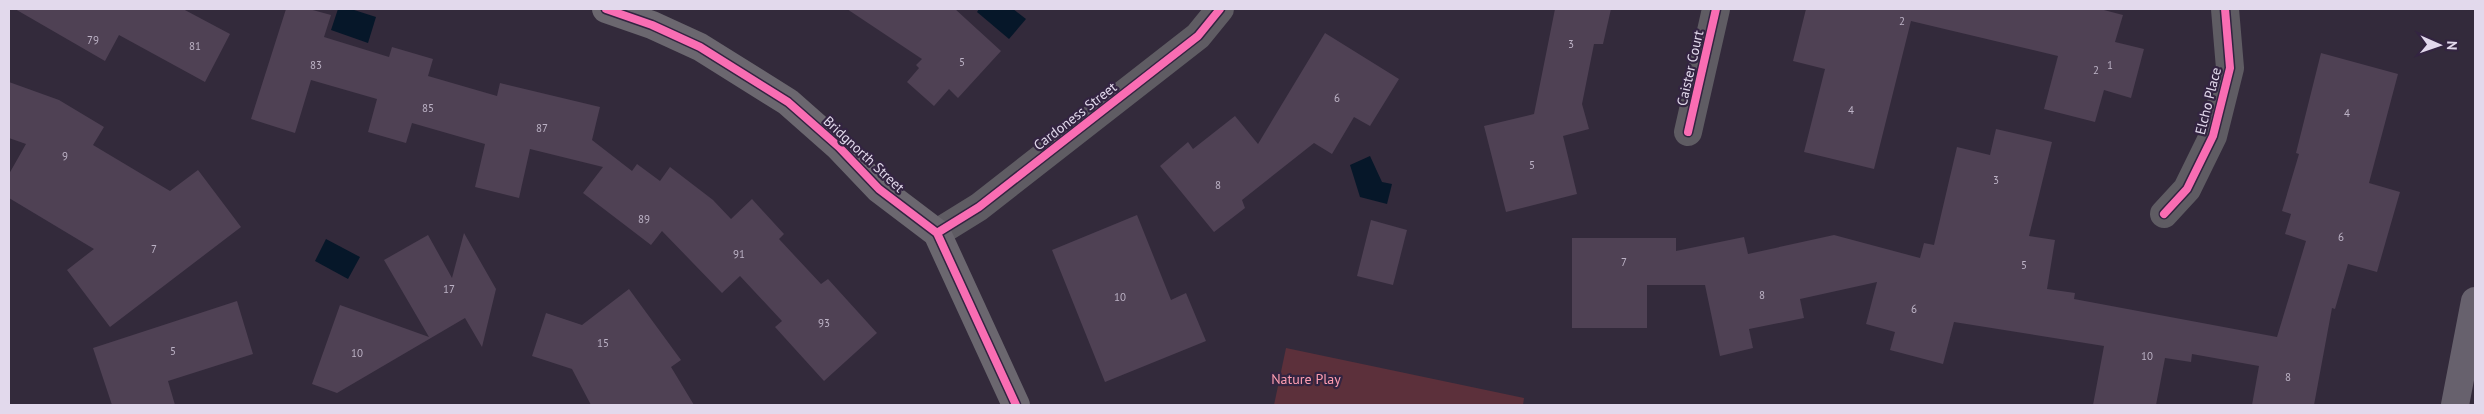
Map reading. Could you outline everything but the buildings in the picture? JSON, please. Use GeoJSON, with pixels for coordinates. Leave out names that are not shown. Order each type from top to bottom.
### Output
{"type":"FeatureCollection","features":[{"type":"Feature","properties":{"kind":"highway"},"geometry":{"type":"LineString","coordinates":[[2455,405],[2475,301]]}},
{"type":"Feature","properties":{"kind":"street","name":"Bridgnorth Street"},"geometry":{"type":"LineString","coordinates":[[606,9],[652,25],[700,47],[788,102],[839,146],[879,189],[937,234],[1016,405]]}},
{"type":"Feature","properties":{"kind":"street","name":"Cardoness Street"},"geometry":{"type":"LineString","coordinates":[[937,234],[979,207],[1198,36],[1220,9]]}},
{"type":"Feature","properties":{"kind":"street","name":"Caister Court"},"geometry":{"type":"LineString","coordinates":[[1688,132],[1716,9]]}},
{"type":"Feature","properties":{"kind":"street","name":"Elcho Place"},"geometry":{"type":"LineString","coordinates":[[2164,214],[2187,189],[2213,136],[2230,68],[2224,9]]}},
{"type":"Feature","properties":{"kind":"green space","name":"Nature Play"},"geometry":{"type":"Polygon","coordinates":[[[1286,348],[1524,398],[1523,405],[1274,405],[1286,348]]]}},
{"type":"Feature","properties":{"kind":"water"},"geometry":{"type":"Polygon","coordinates":[[[338,9],[351,9],[376,17],[368,43],[331,30],[338,9]]]}},
{"type":"Feature","properties":{"kind":"water"},"geometry":{"type":"Polygon","coordinates":[[[979,9],[1013,9],[1026,19],[1009,39],[977,12],[979,9]]]}},
{"type":"Feature","properties":{"kind":"water"},"geometry":{"type":"Polygon","coordinates":[[[1370,156],[1382,182],[1392,184],[1387,204],[1360,197],[1350,165],[1370,156]]]}},
{"type":"Feature","properties":{"kind":"water"},"geometry":{"type":"Polygon","coordinates":[[[326,239],[360,257],[348,279],[315,261],[326,239]]]}},
{"type":"Feature","properties":{"kind":"cycle path"},"geometry":{"type":"LineString","coordinates":[[606,9],[652,25],[700,47],[788,102],[839,147],[879,189],[937,233],[1016,405]]}},
{"type":"Feature","properties":{"kind":"cycle path"},"geometry":{"type":"LineString","coordinates":[[937,233],[979,207],[1198,36],[1220,9]]}},
{"type":"Feature","properties":{"kind":"cycle path"},"geometry":{"type":"LineString","coordinates":[[1688,132],[1716,9]]}},
{"type":"Feature","properties":{"kind":"cycle path"},"geometry":{"type":"LineString","coordinates":[[2164,214],[2187,189],[2213,136],[2230,68],[2225,9]]}}]}
